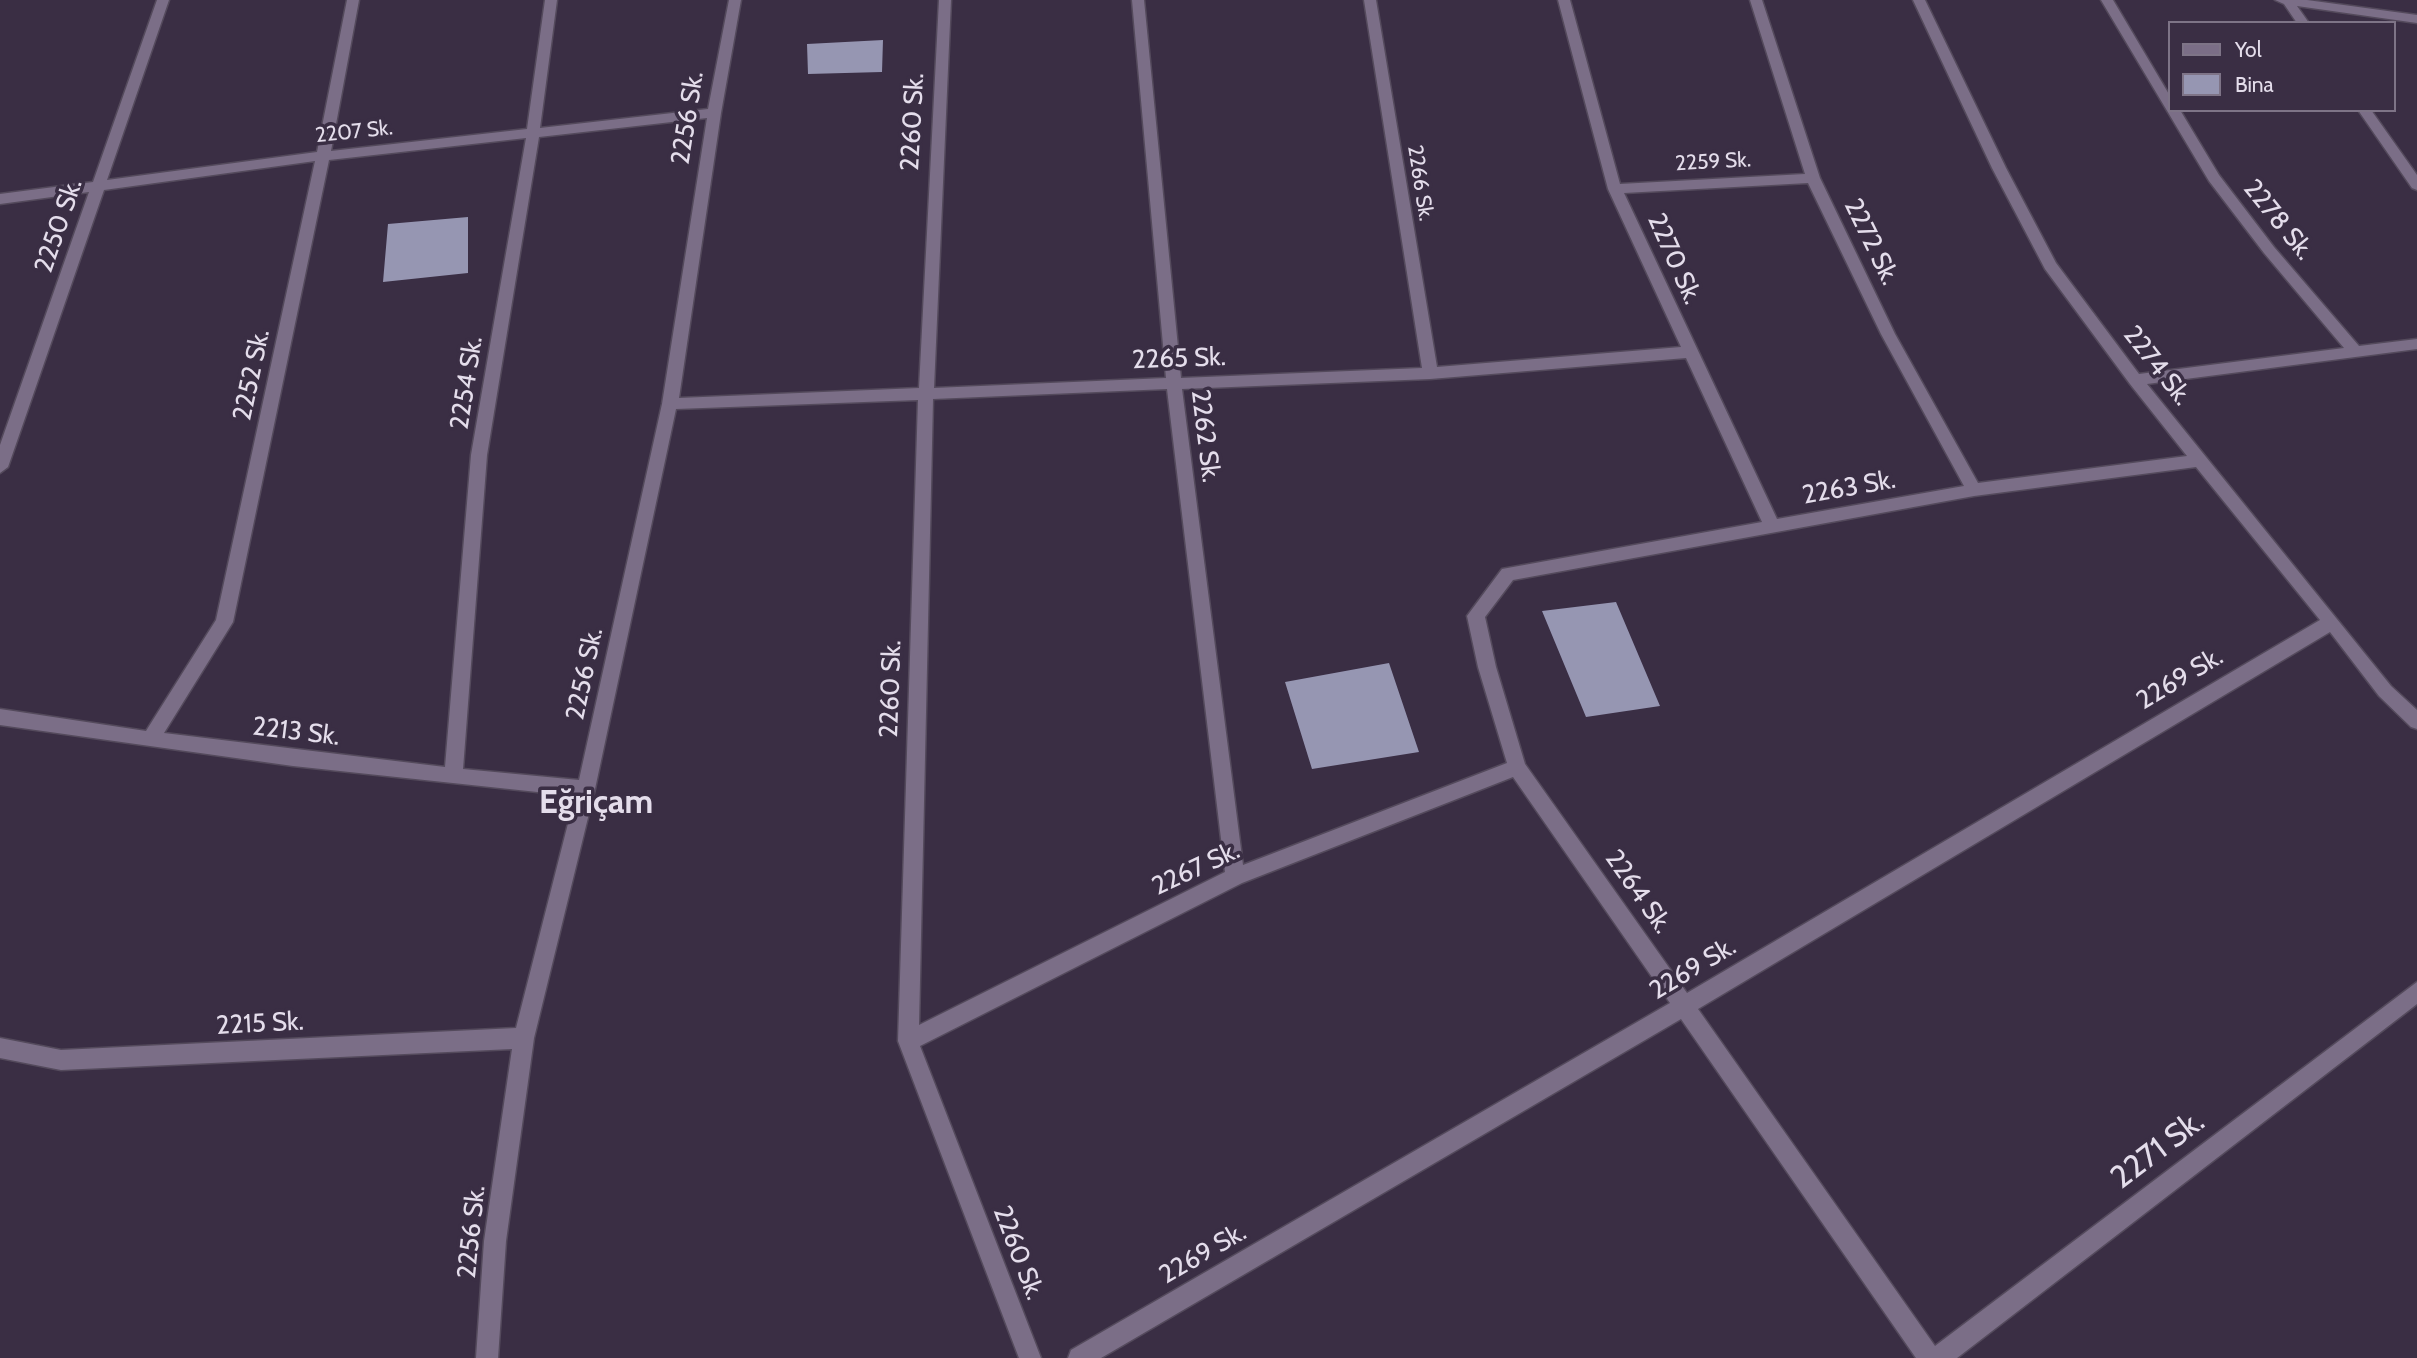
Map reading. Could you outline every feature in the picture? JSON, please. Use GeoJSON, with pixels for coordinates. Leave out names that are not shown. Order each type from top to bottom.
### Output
{"type":"FeatureCollection","features":[{"type":"Feature","properties":{"kind":"street","name":"2250 Sk."},"geometry":{"type":"LineString","coordinates":[[0,467],[163,0]]}},
{"type":"Feature","properties":{"kind":"street","name":"2252 Sk."},"geometry":{"type":"LineString","coordinates":[[150,740],[225,622],[353,0]]}},
{"type":"Feature","properties":{"kind":"street","name":"2254 Sk."},"geometry":{"type":"LineString","coordinates":[[453,778],[466,592],[480,455],[533,133],[551,0]]}},
{"type":"Feature","properties":{"kind":"street","name":"2256 Sk."},"geometry":{"type":"LineString","coordinates":[[487,1358],[495,1241],[524,1038],[586,789],[670,404],[714,113],[735,0]]}},
{"type":"Feature","properties":{"kind":"street","name":"2260 Sk."},"geometry":{"type":"LineString","coordinates":[[945,0],[926,393],[908,1041],[1030,1358]]}},
{"type":"Feature","properties":{"kind":"street","name":"2262 Sk."},"geometry":{"type":"LineString","coordinates":[[1138,0],[1174,384],[1235,877]]}},
{"type":"Feature","properties":{"kind":"street","name":"2266 Sk."},"geometry":{"type":"LineString","coordinates":[[1370,0],[1430,373]]}},
{"type":"Feature","properties":{"kind":"street","name":"2270 Sk."},"geometry":{"type":"LineString","coordinates":[[1564,0],[1615,189],[1773,527]]}},
{"type":"Feature","properties":{"kind":"street","name":"2272 Sk."},"geometry":{"type":"LineString","coordinates":[[1756,0],[1813,178],[1888,334],[1974,490]]}},
{"type":"Feature","properties":{"kind":"street","name":"2274 Sk."},"geometry":{"type":"LineString","coordinates":[[1919,0],[1999,168],[2050,265],[2135,380],[2385,691],[2417,721]]}},
{"type":"Feature","properties":{"kind":"street","name":"2278 Sk."},"geometry":{"type":"LineString","coordinates":[[2107,0],[2168,103]]}},
{"type":"Feature","properties":{"kind":"street"},"geometry":{"type":"LineString","coordinates":[[2281,0],[2417,19]]}},
{"type":"Feature","properties":{"kind":"street"},"geometry":{"type":"LineString","coordinates":[[2288,1],[2302,21]]}},
{"type":"Feature","properties":{"kind":"street","name":"2278 Sk."},"geometry":{"type":"LineString","coordinates":[[2173,112],[2214,178],[2269,250],[2356,352]]}},
{"type":"Feature","properties":{"kind":"street"},"geometry":{"type":"LineString","coordinates":[[2365,112],[2417,185]]}},
{"type":"Feature","properties":{"kind":"street","name":"2207 Sk."},"geometry":{"type":"LineString","coordinates":[[0,199],[323,156],[714,113]]}},
{"type":"Feature","properties":{"kind":"street","name":"2259 Sk."},"geometry":{"type":"LineString","coordinates":[[1615,189],[1813,178]]}},
{"type":"Feature","properties":{"kind":"street"},"geometry":{"type":"LineString","coordinates":[[2135,380],[2417,344]]}},
{"type":"Feature","properties":{"kind":"street","name":"2265 Sk."},"geometry":{"type":"LineString","coordinates":[[670,404],[1430,373],[1689,352]]}},
{"type":"Feature","properties":{"kind":"street","name":"2263 Sk."},"geometry":{"type":"LineString","coordinates":[[1508,574],[1974,490],[2200,460]]}},
{"type":"Feature","properties":{"kind":"street","name":"2264 Sk."},"geometry":{"type":"LineString","coordinates":[[1508,574],[1476,616],[1487,667],[1517,767],[1686,1005],[1930,1358]]}},
{"type":"Feature","properties":{"kind":"street","name":"2269 Sk."},"geometry":{"type":"LineString","coordinates":[[1079,1358],[1686,1005],[2332,622]]}},
{"type":"Feature","properties":{"kind":"street","name":"2213 Sk."},"geometry":{"type":"LineString","coordinates":[[0,717],[150,740],[453,778],[586,789]]}},
{"type":"Feature","properties":{"kind":"street","name":"2267 Sk."},"geometry":{"type":"LineString","coordinates":[[908,1041],[1235,877],[1517,767]]}},
{"type":"Feature","properties":{"kind":"street","name":"2271 Sk."},"geometry":{"type":"LineString","coordinates":[[1938,1358],[2417,992]]}},
{"type":"Feature","properties":{"kind":"street","name":"2215 Sk."},"geometry":{"type":"LineString","coordinates":[[0,1048],[61,1060],[524,1038]]}},
{"type":"Feature","properties":{"kind":"building"},"geometry":{"type":"Polygon","coordinates":[[[883,40],[882,72],[808,74],[807,44],[883,40]]]}},
{"type":"Feature","properties":{"kind":"building"},"geometry":{"type":"Polygon","coordinates":[[[468,217],[468,273],[383,282],[388,224],[468,217]]]}},
{"type":"Feature","properties":{"kind":"building"},"geometry":{"type":"Polygon","coordinates":[[[1616,602],[1660,706],[1586,717],[1542,611],[1616,602]]]}},
{"type":"Feature","properties":{"kind":"building"},"geometry":{"type":"Polygon","coordinates":[[[1389,663],[1419,752],[1312,769],[1285,682],[1389,663]]]}},
{"type":"Feature","properties":{"kind":"district","name":"Eğriçam"},"geometry":{"type":"Point","coordinates":[596,803]}}]}
